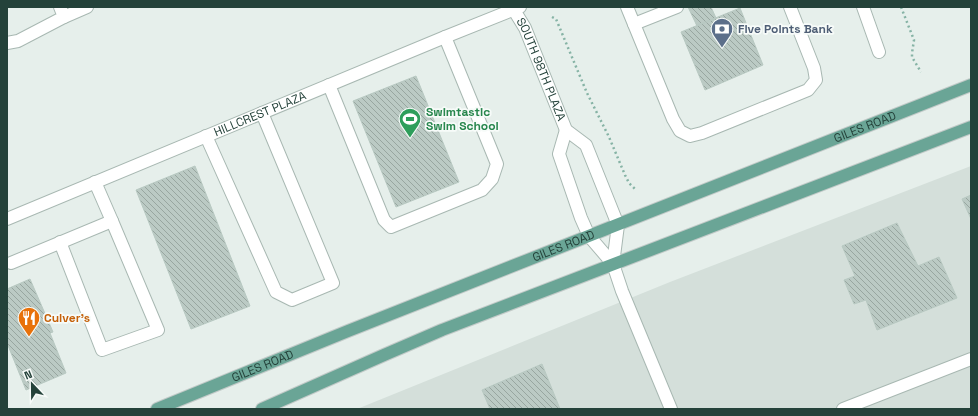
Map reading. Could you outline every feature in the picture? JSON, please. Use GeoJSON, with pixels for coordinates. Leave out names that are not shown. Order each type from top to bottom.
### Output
{"type":"FeatureCollection","features":[{"type":"Feature","properties":{"kind":"main road","name":"GILES ROAD"},"geometry":{"type":"LineString","coordinates":[[157,409],[348,331],[971,85]]}},
{"type":"Feature","properties":{"kind":"main road"},"geometry":{"type":"LineString","coordinates":[[262,409],[442,330],[971,128]]}},
{"type":"Feature","properties":{"kind":"street"},"geometry":{"type":"LineString","coordinates":[[7,43],[18,41],[62,12],[87,7]]}},
{"type":"Feature","properties":{"kind":"street"},"geometry":{"type":"LineString","coordinates":[[627,7],[673,119],[680,131],[690,136],[702,133],[808,90],[816,80],[814,68],[790,7]]}},
{"type":"Feature","properties":{"kind":"street"},"geometry":{"type":"LineString","coordinates":[[634,24],[677,7]]}},
{"type":"Feature","properties":{"kind":"street"},"geometry":{"type":"LineString","coordinates":[[863,7],[879,52]]}},
{"type":"Feature","properties":{"kind":"street","name":"HILLCREST PLAZA"},"geometry":{"type":"LineString","coordinates":[[7,219],[515,8]]}},
{"type":"Feature","properties":{"kind":"street","name":"SOUTH 98TH PLAZA"},"geometry":{"type":"LineString","coordinates":[[515,8],[525,28],[566,130],[586,145],[618,225],[613,264]]}},
{"type":"Feature","properties":{"kind":"street"},"geometry":{"type":"LineString","coordinates":[[329,85],[384,220],[391,227],[482,190],[492,179],[497,164],[445,37]]}},
{"type":"Feature","properties":{"kind":"street"},"geometry":{"type":"LineString","coordinates":[[206,136],[276,292],[292,300],[333,283],[262,113]]}},
{"type":"Feature","properties":{"kind":"street","name":"SOUTH 98TH PLAZA"},"geometry":{"type":"LineString","coordinates":[[566,130],[559,154],[581,218],[589,236],[613,264]]}},
{"type":"Feature","properties":{"kind":"street"},"geometry":{"type":"LineString","coordinates":[[60,242],[102,350],[158,330],[95,182]]}},
{"type":"Feature","properties":{"kind":"street"},"geometry":{"type":"LineString","coordinates":[[11,262],[112,221]]}},
{"type":"Feature","properties":{"kind":"street"},"geometry":{"type":"LineString","coordinates":[[613,264],[622,291],[671,409]]}},
{"type":"Feature","properties":{"kind":"street"},"geometry":{"type":"LineString","coordinates":[[843,409],[971,359]]}},
{"type":"Feature","properties":{"kind":"path"},"geometry":{"type":"LineString","coordinates":[[901,7],[914,40],[912,57],[920,72]]}},
{"type":"Feature","properties":{"kind":"path"},"geometry":{"type":"LineString","coordinates":[[552,17],[556,19],[587,93],[609,137],[625,175],[629,183],[635,189]]}},
{"type":"Feature","properties":{"kind":"shaded area"},"geometry":{"type":"Polygon","coordinates":[[[971,166],[971,409],[357,409],[670,282],[971,166]]]}},
{"type":"Feature","properties":{"kind":"building"},"geometry":{"type":"Polygon","coordinates":[[[688,7],[711,7],[716,18],[697,26],[688,7]]]}},
{"type":"Feature","properties":{"kind":"building","name":"Five Points Bank"},"geometry":{"type":"Polygon","coordinates":[[[740,8],[763,65],[705,90],[681,32],[740,8]]]}},
{"type":"Feature","properties":{"kind":"building"},"geometry":{"type":"Polygon","coordinates":[[[416,76],[459,182],[396,207],[353,101],[416,76]]]}},
{"type":"Feature","properties":{"kind":"building"},"geometry":{"type":"Polygon","coordinates":[[[195,166],[250,306],[191,329],[136,190],[195,166]]]}},
{"type":"Feature","properties":{"kind":"building"},"geometry":{"type":"Polygon","coordinates":[[[971,195],[971,219],[962,199],[971,195]]]}},
{"type":"Feature","properties":{"kind":"building"},"geometry":{"type":"Polygon","coordinates":[[[897,223],[918,266],[939,257],[957,298],[877,330],[866,300],[854,304],[844,280],[855,276],[842,246],[897,223]]]}},
{"type":"Feature","properties":{"kind":"building","name":"Culver's"},"geometry":{"type":"Polygon","coordinates":[[[30,279],[53,332],[50,333],[66,373],[26,390],[7,343],[7,289],[30,279]]]}},
{"type":"Feature","properties":{"kind":"building"},"geometry":{"type":"Polygon","coordinates":[[[542,364],[560,409],[490,409],[482,390],[542,364]]]}},
{"type":"Feature","properties":{"kind":"place","name":"Five Points Bank"},"geometry":{"type":"Point","coordinates":[722,48]}},
{"type":"Feature","properties":{"kind":"place","name":"Swimtastic Swim School"},"geometry":{"type":"Point","coordinates":[410,138]}},
{"type":"Feature","properties":{"kind":"place","name":"Culver's"},"geometry":{"type":"Point","coordinates":[29,338]}}]}
